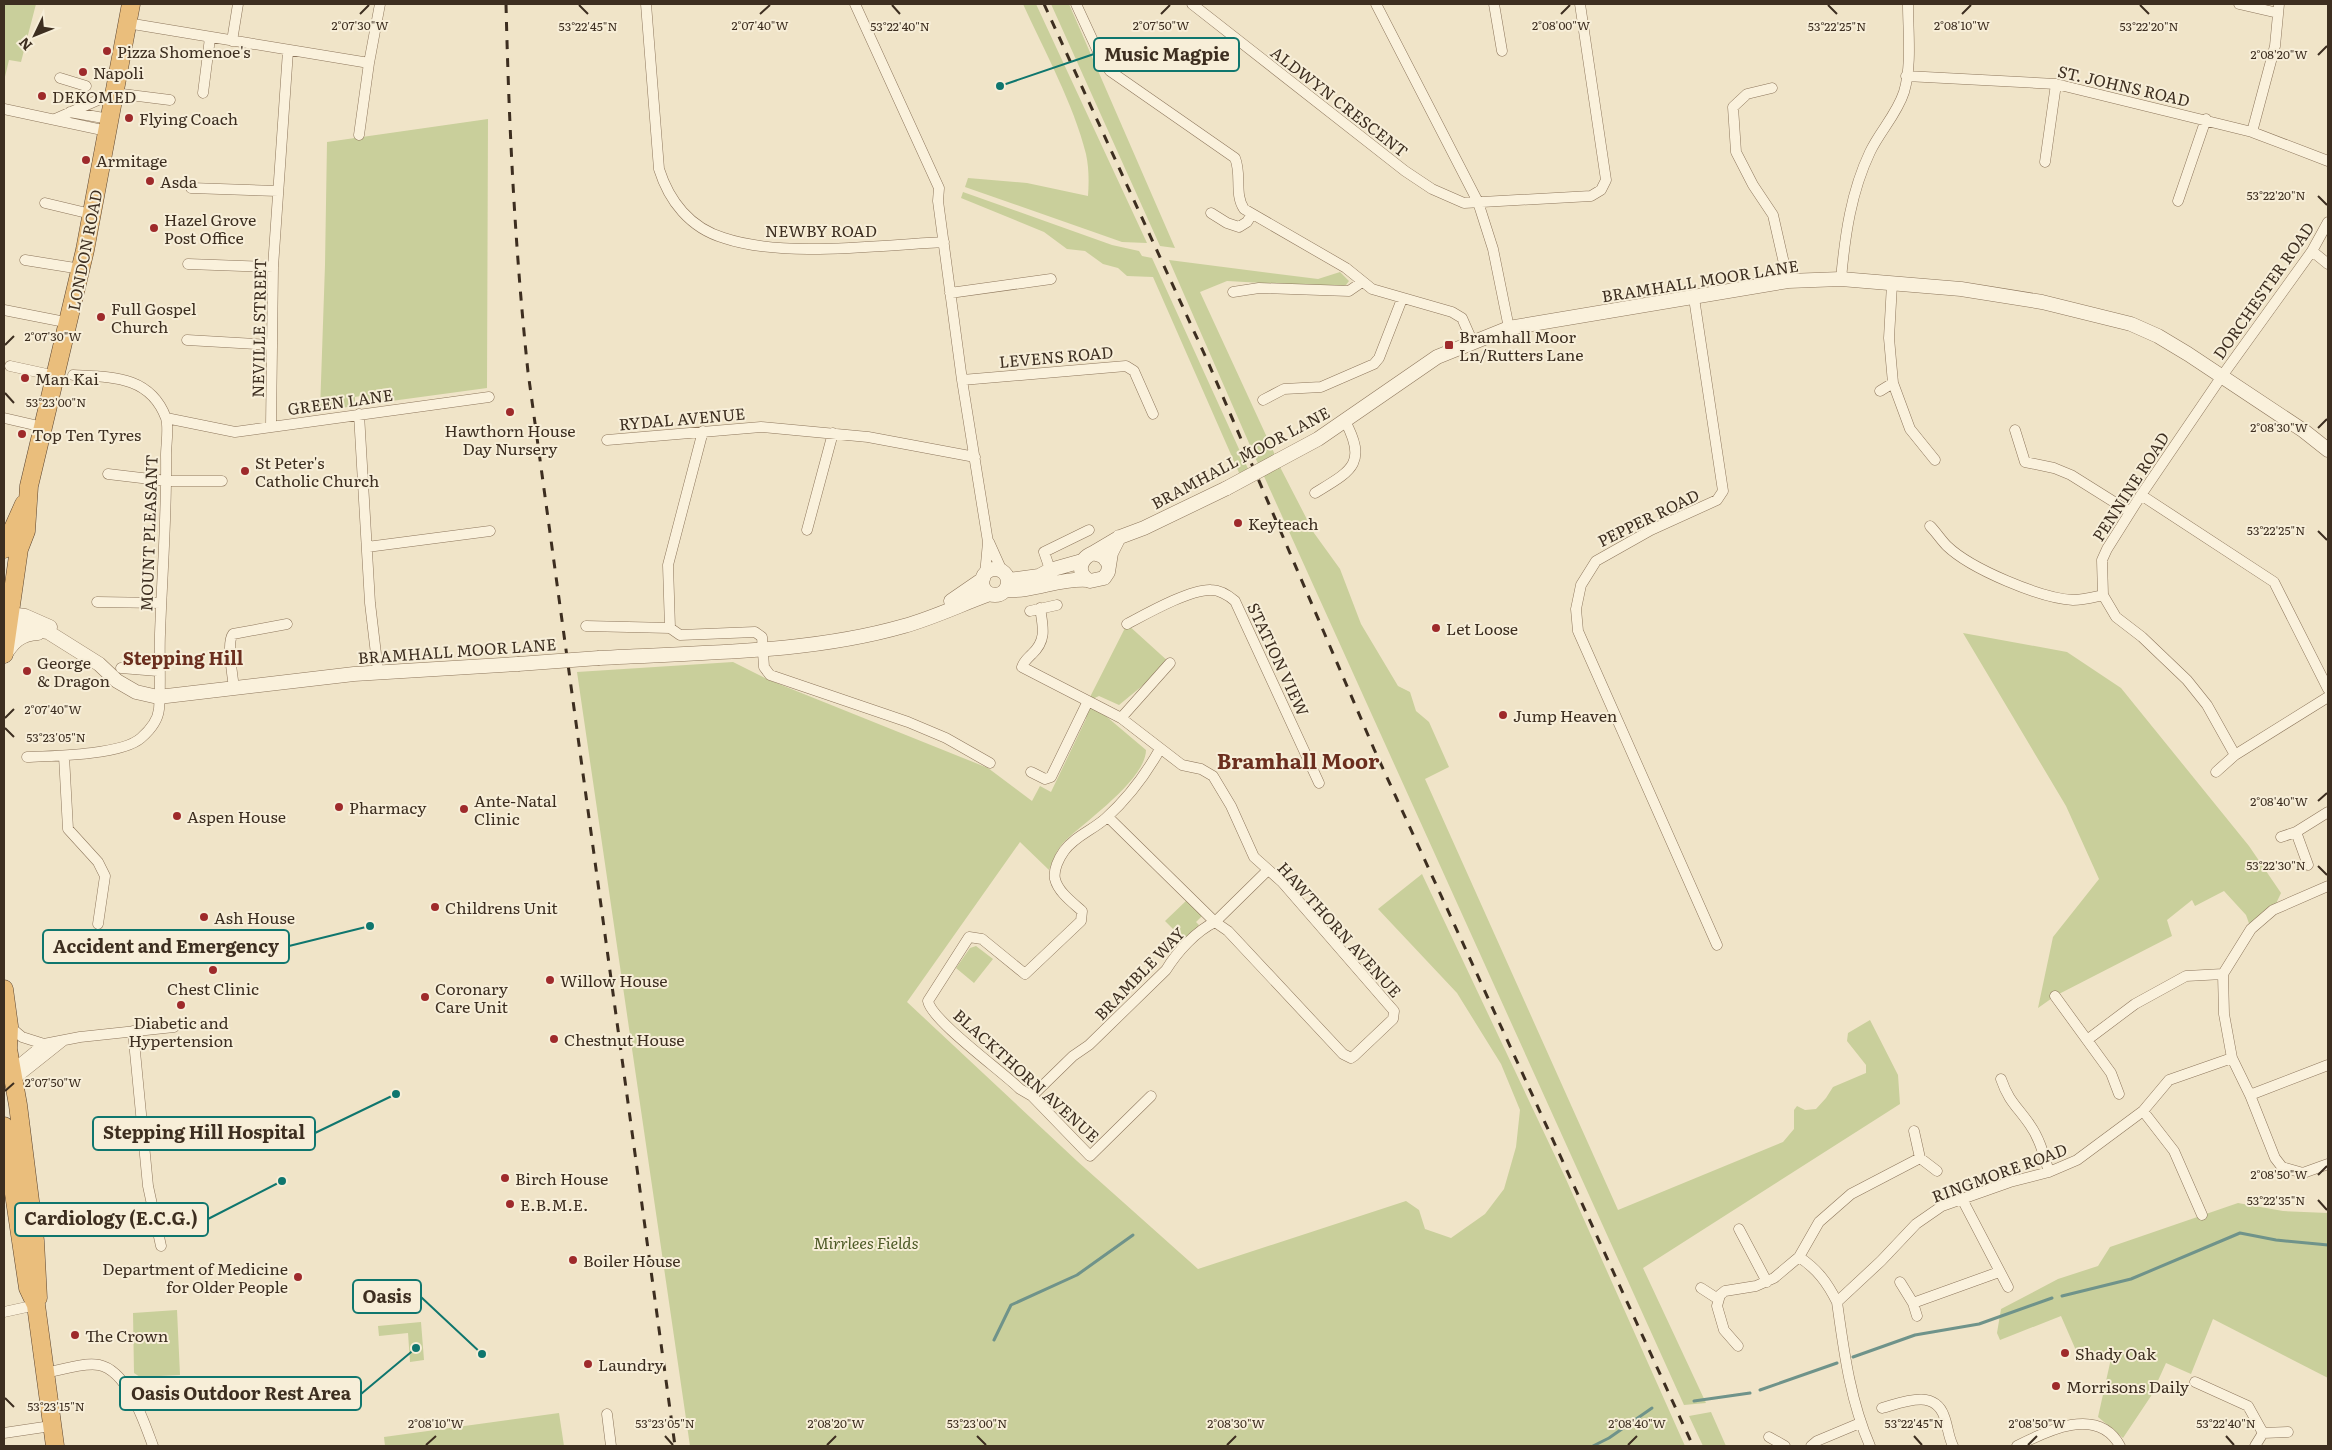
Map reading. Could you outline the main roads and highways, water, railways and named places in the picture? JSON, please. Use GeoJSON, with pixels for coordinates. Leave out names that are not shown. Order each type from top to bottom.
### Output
{"type":"FeatureCollection","features":[{"type":"Feature","properties":{"kind":"highway","name":"LONDON ROAD"},"geometry":{"type":"LineString","coordinates":[[4,655],[11,542],[28,494],[43,427],[64,375],[70,322],[131,4]]}},
{"type":"Feature","properties":{"kind":"highway"},"geometry":{"type":"LineString","coordinates":[[4,988],[9,1026],[8,1079],[35,1241],[40,1294],[36,1305]]}},
{"type":"Feature","properties":{"kind":"highway"},"geometry":{"type":"LineString","coordinates":[[4,1134],[28,1288],[36,1305],[55,1446]]}},
{"type":"Feature","properties":{"kind":"waterway"},"geometry":{"type":"LineString","coordinates":[[2062,1296],[2131,1279],[2240,1233],[2276,1240],[2328,1245]]}},
{"type":"Feature","properties":{"kind":"waterway"},"geometry":{"type":"LineString","coordinates":[[994,1340],[1011,1305],[1077,1275],[1133,1235]]}},
{"type":"Feature","properties":{"kind":"waterway"},"geometry":{"type":"LineString","coordinates":[[1853,1357],[1915,1335],[1979,1324],[2052,1298]]}},
{"type":"Feature","properties":{"kind":"waterway"},"geometry":{"type":"LineString","coordinates":[[1760,1390],[1837,1363]]}},
{"type":"Feature","properties":{"kind":"waterway"},"geometry":{"type":"LineString","coordinates":[[1694,1401],[1750,1393]]}},
{"type":"Feature","properties":{"kind":"waterway"},"geometry":{"type":"LineString","coordinates":[[1593,1446],[1609,1438],[1652,1408]]}},
{"type":"Feature","properties":{"kind":"railway"},"geometry":{"type":"LineString","coordinates":[[506,4],[513,188],[528,372],[675,1446]]}},
{"type":"Feature","properties":{"kind":"railway"},"geometry":{"type":"LineString","coordinates":[[1044,4],[1208,362],[1374,749],[1693,1446]]}},
{"type":"Feature","properties":{"kind":"place","name":"Pizza Shomenoe's"},"geometry":{"type":"Point","coordinates":[107,51]}},
{"type":"Feature","properties":{"kind":"place","name":"Napoli"},"geometry":{"type":"Point","coordinates":[83,72]}},
{"type":"Feature","properties":{"kind":"place","name":"Music Magpie"},"geometry":{"type":"Point","coordinates":[1000,86]}},
{"type":"Feature","properties":{"kind":"place","name":"DEKOMED"},"geometry":{"type":"Point","coordinates":[42,96]}},
{"type":"Feature","properties":{"kind":"place","name":"Flying Coach"},"geometry":{"type":"Point","coordinates":[129,118]}},
{"type":"Feature","properties":{"kind":"place","name":"Armitage"},"geometry":{"type":"Point","coordinates":[86,160]}},
{"type":"Feature","properties":{"kind":"place","name":"Asda"},"geometry":{"type":"Point","coordinates":[150,181]}},
{"type":"Feature","properties":{"kind":"place","name":"Hazel Grove Post Office"},"geometry":{"type":"Point","coordinates":[154,228]}},
{"type":"Feature","properties":{"kind":"place","name":"Full Gospel Church"},"geometry":{"type":"Point","coordinates":[101,317]}},
{"type":"Feature","properties":{"kind":"place","name":"Bramhall Moor Ln/Rutters Lane"},"geometry":{"type":"Point","coordinates":[1449,345]}},
{"type":"Feature","properties":{"kind":"place","name":"Man Kai"},"geometry":{"type":"Point","coordinates":[25,378]}},
{"type":"Feature","properties":{"kind":"place","name":"Hawthorn House Day Nursery"},"geometry":{"type":"Point","coordinates":[510,412]}},
{"type":"Feature","properties":{"kind":"place","name":"Top Ten Tyres"},"geometry":{"type":"Point","coordinates":[22,434]}},
{"type":"Feature","properties":{"kind":"place","name":"St Peter's Catholic Church"},"geometry":{"type":"Point","coordinates":[245,471]}},
{"type":"Feature","properties":{"kind":"place","name":"Keyteach"},"geometry":{"type":"Point","coordinates":[1238,523]}},
{"type":"Feature","properties":{"kind":"place","name":"Let Loose"},"geometry":{"type":"Point","coordinates":[1436,628]}},
{"type":"Feature","properties":{"kind":"place","name":"George & Dragon"},"geometry":{"type":"Point","coordinates":[27,671]}},
{"type":"Feature","properties":{"kind":"place","name":"Jump Heaven"},"geometry":{"type":"Point","coordinates":[1503,715]}},
{"type":"Feature","properties":{"kind":"place","name":"Pharmacy"},"geometry":{"type":"Point","coordinates":[339,807]}},
{"type":"Feature","properties":{"kind":"place","name":"Ante-Natal Clinic"},"geometry":{"type":"Point","coordinates":[464,809]}},
{"type":"Feature","properties":{"kind":"place","name":"Aspen House"},"geometry":{"type":"Point","coordinates":[177,816]}},
{"type":"Feature","properties":{"kind":"place","name":"Childrens Unit"},"geometry":{"type":"Point","coordinates":[435,907]}},
{"type":"Feature","properties":{"kind":"place","name":"Ash House"},"geometry":{"type":"Point","coordinates":[204,917]}},
{"type":"Feature","properties":{"kind":"place","name":"Accident and Emergency"},"geometry":{"type":"Point","coordinates":[370,926]}},
{"type":"Feature","properties":{"kind":"place","name":"Chest Clinic"},"geometry":{"type":"Point","coordinates":[213,970]}},
{"type":"Feature","properties":{"kind":"place","name":"Willow House"},"geometry":{"type":"Point","coordinates":[550,980]}},
{"type":"Feature","properties":{"kind":"place","name":"Coronary Care Unit"},"geometry":{"type":"Point","coordinates":[425,997]}},
{"type":"Feature","properties":{"kind":"place","name":"Diabetic and Hypertension"},"geometry":{"type":"Point","coordinates":[181,1005]}},
{"type":"Feature","properties":{"kind":"place","name":"Chestnut House"},"geometry":{"type":"Point","coordinates":[554,1039]}},
{"type":"Feature","properties":{"kind":"place","name":"Stepping Hill Hospital"},"geometry":{"type":"Point","coordinates":[396,1094]}},
{"type":"Feature","properties":{"kind":"place","name":"Birch House"},"geometry":{"type":"Point","coordinates":[505,1178]}},
{"type":"Feature","properties":{"kind":"place","name":"Cardiology (E.C.G.)"},"geometry":{"type":"Point","coordinates":[282,1181]}},
{"type":"Feature","properties":{"kind":"place","name":"E.B.M.E."},"geometry":{"type":"Point","coordinates":[510,1204]}},
{"type":"Feature","properties":{"kind":"place","name":"Boiler House"},"geometry":{"type":"Point","coordinates":[573,1260]}},
{"type":"Feature","properties":{"kind":"place","name":"Department of Medicine for Older People"},"geometry":{"type":"Point","coordinates":[298,1277]}},
{"type":"Feature","properties":{"kind":"place","name":"The Crown"},"geometry":{"type":"Point","coordinates":[75,1335]}},
{"type":"Feature","properties":{"kind":"place","name":"Oasis Outdoor Rest Area"},"geometry":{"type":"Point","coordinates":[416,1348]}},
{"type":"Feature","properties":{"kind":"place","name":"Shady Oak"},"geometry":{"type":"Point","coordinates":[2065,1353]}},
{"type":"Feature","properties":{"kind":"place","name":"Oasis"},"geometry":{"type":"Point","coordinates":[482,1354]}},
{"type":"Feature","properties":{"kind":"place","name":"Laundry"},"geometry":{"type":"Point","coordinates":[588,1364]}},
{"type":"Feature","properties":{"kind":"place","name":"Morrisons Daily"},"geometry":{"type":"Point","coordinates":[2056,1386]}},
{"type":"Feature","properties":{"kind":"district","name":"Stepping Hill"},"geometry":{"type":"Point","coordinates":[183,657]}},
{"type":"Feature","properties":{"kind":"district","name":"Bramhall Moor"},"geometry":{"type":"Point","coordinates":[1298,759]}},
{"type":"Feature","properties":{"kind":"park label","name":"Mirrlees Fields"},"geometry":{"type":"Point","coordinates":[866,1242]}}]}
